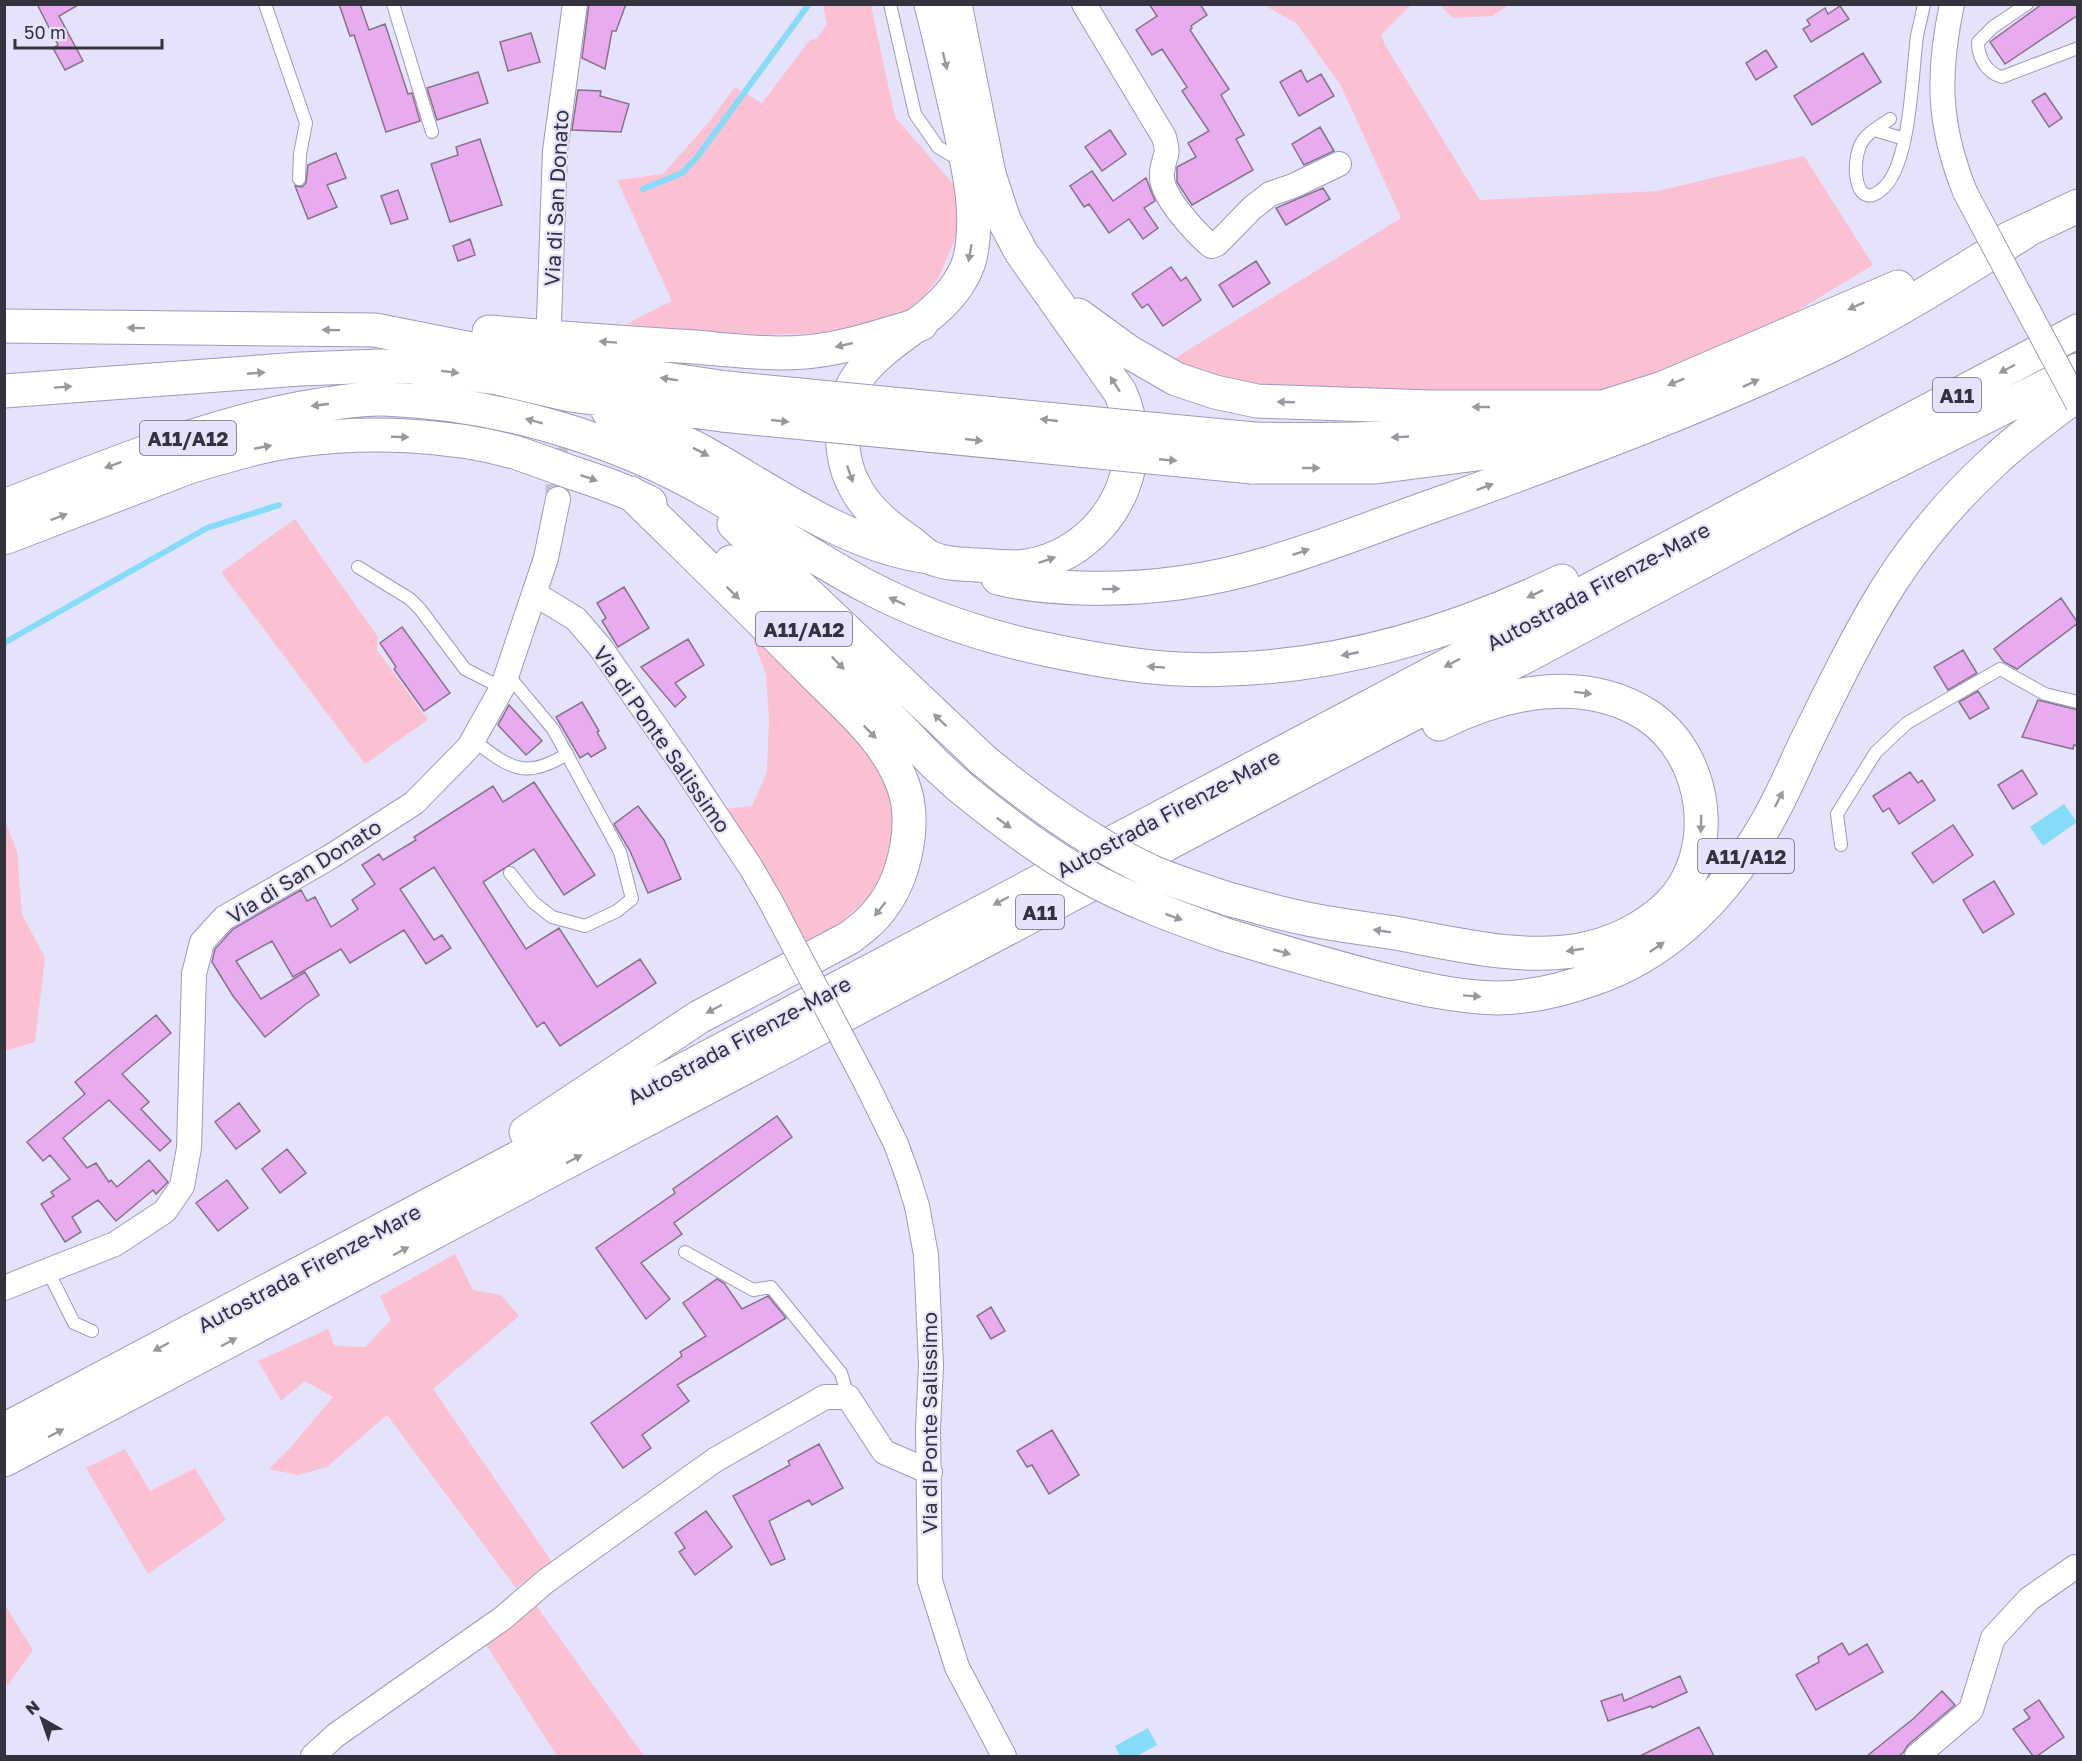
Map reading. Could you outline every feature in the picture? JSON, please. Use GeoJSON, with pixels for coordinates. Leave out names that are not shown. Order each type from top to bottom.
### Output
{"type":"FeatureCollection","features":[{"type":"Feature","properties":{"kind":"main road"},"geometry":{"type":"LineString","coordinates":[[931,4],[968,165],[974,228],[970,260],[951,295],[938,309],[921,324],[883,349],[856,380],[843,409],[843,448],[852,482],[865,503],[884,523],[940,560],[1016,567],[1043,562],[1072,550],[1092,534],[1116,502],[1127,476],[1132,447],[1125,402],[1115,383],[1021,252],[1001,212],[989,174],[955,4]]}},
{"type":"Feature","properties":{"kind":"main road"},"geometry":{"type":"LineString","coordinates":[[1253,453],[1335,440],[1457,434],[1521,426],[1603,407],[1663,388],[1748,353],[2025,232],[2078,206]]}},
{"type":"Feature","properties":{"kind":"main road"},"geometry":{"type":"LineString","coordinates":[[570,394],[698,450],[843,530],[890,550],[940,560],[1017,583],[1051,587],[1131,588],[1172,584],[1265,565],[1329,543],[1479,489],[1740,388],[1836,343],[1937,287],[2025,232]]}},
{"type":"Feature","properties":{"kind":"main road"},"geometry":{"type":"LineString","coordinates":[[1052,297],[1152,366],[1176,379],[1236,397],[1257,401],[1431,407],[1603,407]]}},
{"type":"Feature","properties":{"kind":"main road"},"geometry":{"type":"LineString","coordinates":[[4,326],[477,331],[605,342],[793,352],[825,350],[921,324]]}},
{"type":"Feature","properties":{"kind":"main road"},"geometry":{"type":"LineString","coordinates":[[375,330],[725,402]]}},
{"type":"Feature","properties":{"kind":"main road","name":"Autostrada Firenze-Mare"},"geometry":{"type":"LineString","coordinates":[[4,1430],[2078,331]]}},
{"type":"Feature","properties":{"kind":"main road"},"geometry":{"type":"LineString","coordinates":[[4,391],[300,369],[410,367],[497,378],[570,394],[725,402],[1253,453],[1332,469],[1388,466],[1516,449],[1658,421]]}},
{"type":"Feature","properties":{"kind":"main road","name":"Autostrada Firenze-Mare"},"geometry":{"type":"LineString","coordinates":[[4,1460],[1794,513],[2078,370]]}},
{"type":"Feature","properties":{"kind":"main road","name":"A11/A12"},"geometry":{"type":"LineString","coordinates":[[4,538],[189,467],[255,448],[299,440],[343,436],[400,436],[459,441],[513,452],[631,493],[686,525],[788,612],[925,755],[959,786],[999,819],[1084,876],[1161,912],[1226,935],[1338,968],[1434,992],[1498,998],[1545,993],[1627,966],[1688,924],[1704,909],[1743,861],[1765,827],[1858,639],[1891,582],[1956,497],[1994,460],[2078,394]]}},
{"type":"Feature","properties":{"kind":"main road","name":"A11/A12"},"geometry":{"type":"LineString","coordinates":[[4,506],[222,426],[315,406],[378,399],[464,407],[530,420],[602,443],[686,480],[869,587],[951,624],[1025,645],[1086,658],[1133,666],[1220,670],[1320,660],[1382,648],[1472,620],[1532,596],[1677,526],[1837,459]]}},
{"type":"Feature","properties":{"kind":"main road"},"geometry":{"type":"LineString","coordinates":[[686,480],[983,760],[1046,810],[1093,841],[1152,872],[1228,899],[1299,918],[1460,945],[1526,953],[1581,950],[1624,936],[1652,920],[1670,905],[1692,869],[1701,830],[1701,804],[1692,772],[1685,757],[1661,727],[1647,716],[1618,702],[1591,694],[1558,691],[1525,693],[1490,702],[1449,718],[1360,764],[1225,814]]}},
{"type":"Feature","properties":{"kind":"main road"},"geometry":{"type":"LineString","coordinates":[[344,1250],[699,1017],[849,938],[869,922],[894,889],[906,852],[909,829],[904,787],[893,763],[876,738],[763,622],[631,493]]}},
{"type":"Feature","properties":{"kind":"street","name":"Via di San Donato"},"geometry":{"type":"LineString","coordinates":[[549,320],[555,151],[575,4]]}},
{"type":"Feature","properties":{"kind":"street"},"geometry":{"type":"LineString","coordinates":[[1084,4],[1164,137],[1167,153],[1162,178],[1165,190],[1173,203],[1211,246],[1218,244],[1252,208],[1270,194],[1293,186],[1339,164]]}},
{"type":"Feature","properties":{"kind":"street"},"geometry":{"type":"LineString","coordinates":[[1952,4],[1944,43],[1942,87],[1947,141],[1965,192],[2078,404]]}},
{"type":"Feature","properties":{"kind":"street","name":"Via di San Donato"},"geometry":{"type":"LineString","coordinates":[[4,1288],[115,1245],[165,1211],[182,1186],[189,1148],[194,974],[202,942],[224,918],[330,857],[414,803],[469,747],[504,681],[546,558],[558,499]]}},
{"type":"Feature","properties":{"kind":"street","name":"Via di Ponte Salissimo"},"geometry":{"type":"LineString","coordinates":[[535,594],[576,619],[600,647],[750,866],[771,902],[896,1144],[917,1206],[926,1255],[931,1365],[928,1428],[930,1581],[957,1667],[1004,1756]]}},
{"type":"Feature","properties":{"kind":"street"},"geometry":{"type":"LineString","coordinates":[[313,1756],[336,1735],[503,1618],[546,1581],[715,1460],[825,1397],[848,1397],[884,1452],[930,1472]]}},
{"type":"Feature","properties":{"kind":"street"},"geometry":{"type":"LineString","coordinates":[[1917,1756],[1971,1710],[1993,1638],[2029,1599],[2075,1567],[2078,1568]]}},
{"type":"Feature","properties":{"kind":"lane"},"geometry":{"type":"LineString","coordinates":[[265,4],[306,123],[300,154],[299,179]]}},
{"type":"Feature","properties":{"kind":"lane"},"geometry":{"type":"LineString","coordinates":[[393,4],[432,132]]}},
{"type":"Feature","properties":{"kind":"lane"},"geometry":{"type":"LineString","coordinates":[[890,4],[915,114],[938,147],[968,165]]}},
{"type":"Feature","properties":{"kind":"lane"},"geometry":{"type":"LineString","coordinates":[[1890,119],[1864,139],[1854,161],[1857,185],[1866,194],[1872,196],[1885,187],[1895,172],[1908,126],[1918,35],[1924,4]]}},
{"type":"Feature","properties":{"kind":"lane"},"geometry":{"type":"LineString","coordinates":[[2027,4],[1993,27],[1978,42],[1978,52],[1985,65],[1995,75],[2002,76],[2078,48]]}},
{"type":"Feature","properties":{"kind":"lane"},"geometry":{"type":"LineString","coordinates":[[1875,130],[1904,139]]}},
{"type":"Feature","properties":{"kind":"lane"},"geometry":{"type":"LineString","coordinates":[[358,567],[410,599],[465,669],[504,681],[553,729],[620,852],[632,899],[616,911],[585,926],[552,916],[533,902],[510,873]]}},
{"type":"Feature","properties":{"kind":"lane"},"geometry":{"type":"LineString","coordinates":[[1841,844],[1837,814],[1876,752],[1907,723],[2000,669],[2045,694],[2078,702]]}},
{"type":"Feature","properties":{"kind":"lane"},"geometry":{"type":"LineString","coordinates":[[473,740],[504,763],[532,770],[549,766],[567,754]]}},
{"type":"Feature","properties":{"kind":"lane"},"geometry":{"type":"LineString","coordinates":[[685,1252],[753,1290],[771,1287],[841,1373],[848,1397]]}},
{"type":"Feature","properties":{"kind":"lane"},"geometry":{"type":"LineString","coordinates":[[48,1271],[74,1323],[92,1331]]}},
{"type":"Feature","properties":{"kind":"shaded area"},"geometry":{"type":"Polygon","coordinates":[[[823,5],[871,5],[895,117],[955,186],[958,233],[938,279],[926,294],[907,310],[862,325],[820,333],[761,335],[626,324],[672,301],[617,180],[663,174],[709,122],[735,87],[762,103],[810,40],[817,39],[827,24],[823,5]]]}},
{"type":"Feature","properties":{"kind":"shaded area"},"geometry":{"type":"Polygon","coordinates":[[[1264,5],[1411,5],[1381,35],[1480,200],[1658,191],[1804,156],[1873,265],[1741,345],[1642,383],[1586,395],[1349,395],[1206,379],[1172,360],[1401,218],[1341,86],[1296,23],[1264,5]]]}},
{"type":"Feature","properties":{"kind":"shaded area"},"geometry":{"type":"Polygon","coordinates":[[[1440,5],[1509,5],[1493,16],[1453,18],[1440,5]]]}},
{"type":"Feature","properties":{"kind":"shaded area"},"geometry":{"type":"Polygon","coordinates":[[[295,519],[378,637],[377,650],[428,720],[365,764],[221,572],[295,519]]]}},
{"type":"Feature","properties":{"kind":"shaded area"},"geometry":{"type":"Polygon","coordinates":[[[752,636],[881,766],[896,799],[898,845],[882,885],[838,925],[806,941],[724,809],[752,806],[767,772],[769,718],[766,675],[752,636]]]}},
{"type":"Feature","properties":{"kind":"shaded area"},"geometry":{"type":"Polygon","coordinates":[[[4,818],[17,851],[22,914],[45,958],[35,1042],[5,1051],[4,818]]]}},
{"type":"Feature","properties":{"kind":"shaded area"},"geometry":{"type":"Polygon","coordinates":[[[455,1254],[473,1290],[501,1295],[519,1316],[433,1389],[552,1562],[516,1588],[387,1415],[327,1467],[298,1475],[269,1469],[333,1397],[305,1381],[281,1401],[258,1361],[328,1329],[335,1346],[365,1347],[391,1320],[380,1296],[455,1254]]]}},
{"type":"Feature","properties":{"kind":"shaded area"},"geometry":{"type":"Polygon","coordinates":[[[125,1449],[150,1491],[195,1468],[226,1520],[148,1574],[86,1468],[125,1449]]]}},
{"type":"Feature","properties":{"kind":"shaded area"},"geometry":{"type":"Polygon","coordinates":[[[535,1604],[644,1756],[557,1756],[483,1640],[535,1604]]]}},
{"type":"Feature","properties":{"kind":"shaded area"},"geometry":{"type":"Polygon","coordinates":[[[5,1605],[33,1650],[8,1685],[4,1681],[5,1605]]]}},
{"type":"Feature","properties":{"kind":"water"},"geometry":{"type":"Polygon","coordinates":[[[2064,804],[2077,822],[2043,846],[2030,827],[2064,804]]]}},
{"type":"Feature","properties":{"kind":"water"},"geometry":{"type":"Polygon","coordinates":[[[1148,1728],[1157,1745],[1137,1756],[1120,1756],[1115,1746],[1148,1728]]]}},
{"type":"Feature","properties":{"kind":"building"},"geometry":{"type":"Polygon","coordinates":[[[37,4],[80,4],[59,16],[83,61],[65,70],[53,48],[58,45],[37,4]]]}},
{"type":"Feature","properties":{"kind":"building"},"geometry":{"type":"Polygon","coordinates":[[[339,4],[360,4],[369,30],[385,24],[408,94],[412,93],[420,121],[386,132],[354,35],[350,36],[339,4]]]}},
{"type":"Feature","properties":{"kind":"building"},"geometry":{"type":"Polygon","coordinates":[[[589,4],[626,4],[616,31],[612,31],[605,69],[582,58],[589,4]]]}},
{"type":"Feature","properties":{"kind":"building"},"geometry":{"type":"Polygon","coordinates":[[[1149,4],[1200,4],[1207,15],[1191,26],[1190,30],[1229,89],[1221,95],[1244,135],[1236,139],[1253,170],[1192,205],[1177,182],[1177,167],[1196,157],[1188,143],[1209,131],[1182,91],[1187,87],[1162,49],[1152,55],[1136,30],[1157,16],[1149,4]]]}},
{"type":"Feature","properties":{"kind":"building"},"geometry":{"type":"Polygon","coordinates":[[[2042,4],[2078,4],[2078,15],[2005,64],[1990,42],[2042,4]]]}},
{"type":"Feature","properties":{"kind":"building"},"geometry":{"type":"Polygon","coordinates":[[[1840,6],[1849,19],[1811,42],[1803,29],[1810,25],[1807,20],[1825,8],[1828,14],[1840,6]]]}},
{"type":"Feature","properties":{"kind":"building"},"geometry":{"type":"Polygon","coordinates":[[[531,33],[540,62],[508,71],[500,42],[531,33]]]}},
{"type":"Feature","properties":{"kind":"building"},"geometry":{"type":"Polygon","coordinates":[[[1766,50],[1777,67],[1756,80],[1746,63],[1766,50]]]}},
{"type":"Feature","properties":{"kind":"building"},"geometry":{"type":"Polygon","coordinates":[[[1863,53],[1881,82],[1812,125],[1794,96],[1863,53]]]}},
{"type":"Feature","properties":{"kind":"building"},"geometry":{"type":"Polygon","coordinates":[[[1301,70],[1307,82],[1321,74],[1334,96],[1299,116],[1280,82],[1301,70]]]}},
{"type":"Feature","properties":{"kind":"building"},"geometry":{"type":"Polygon","coordinates":[[[478,72],[488,103],[437,120],[427,88],[478,72]]]}},
{"type":"Feature","properties":{"kind":"building"},"geometry":{"type":"Polygon","coordinates":[[[578,90],[601,91],[600,96],[629,104],[621,132],[572,130],[578,90]]]}},
{"type":"Feature","properties":{"kind":"building"},"geometry":{"type":"Polygon","coordinates":[[[2045,93],[2062,118],[2049,127],[2032,101],[2045,93]]]}},
{"type":"Feature","properties":{"kind":"building"},"geometry":{"type":"Polygon","coordinates":[[[1320,127],[1334,151],[1304,165],[1292,144],[1320,127]]]}},
{"type":"Feature","properties":{"kind":"building"},"geometry":{"type":"Polygon","coordinates":[[[1110,130],[1126,154],[1102,171],[1085,147],[1110,130]]]}},
{"type":"Feature","properties":{"kind":"building"},"geometry":{"type":"Polygon","coordinates":[[[480,139],[502,205],[450,222],[431,164],[458,155],[456,147],[480,139]]]}},
{"type":"Feature","properties":{"kind":"building"},"geometry":{"type":"Polygon","coordinates":[[[336,153],[346,178],[327,185],[337,207],[308,219],[295,186],[302,187],[306,183],[308,165],[336,153]]]}},
{"type":"Feature","properties":{"kind":"building"},"geometry":{"type":"Polygon","coordinates":[[[1092,171],[1113,201],[1146,178],[1155,201],[1144,208],[1158,228],[1143,239],[1129,219],[1109,233],[1089,204],[1084,207],[1070,186],[1092,171]]]}},
{"type":"Feature","properties":{"kind":"building"},"geometry":{"type":"Polygon","coordinates":[[[1323,188],[1330,199],[1286,225],[1276,208],[1323,188]]]}},
{"type":"Feature","properties":{"kind":"building"},"geometry":{"type":"Polygon","coordinates":[[[398,190],[408,219],[391,224],[381,196],[398,190]]]}},
{"type":"Feature","properties":{"kind":"building"},"geometry":{"type":"Polygon","coordinates":[[[470,239],[475,255],[458,261],[453,246],[470,239]]]}},
{"type":"Feature","properties":{"kind":"building"},"geometry":{"type":"Polygon","coordinates":[[[1256,261],[1270,283],[1233,307],[1219,285],[1256,261]]]}},
{"type":"Feature","properties":{"kind":"building"},"geometry":{"type":"Polygon","coordinates":[[[1171,267],[1181,281],[1186,277],[1201,300],[1163,326],[1148,304],[1142,308],[1132,294],[1171,267]]]}},
{"type":"Feature","properties":{"kind":"building"},"geometry":{"type":"Polygon","coordinates":[[[624,587],[649,628],[618,647],[602,621],[606,618],[597,603],[624,587]]]}},
{"type":"Feature","properties":{"kind":"building"},"geometry":{"type":"Polygon","coordinates":[[[2061,598],[2078,623],[2017,669],[2004,662],[1994,649],[2061,598]]]}},
{"type":"Feature","properties":{"kind":"building"},"geometry":{"type":"Polygon","coordinates":[[[402,627],[450,693],[424,711],[394,669],[396,667],[380,643],[402,627]]]}},
{"type":"Feature","properties":{"kind":"building"},"geometry":{"type":"Polygon","coordinates":[[[688,639],[704,665],[675,683],[686,697],[675,707],[641,667],[688,639]]]}},
{"type":"Feature","properties":{"kind":"building"},"geometry":{"type":"Polygon","coordinates":[[[1963,650],[1977,673],[1948,690],[1934,667],[1963,650]]]}},
{"type":"Feature","properties":{"kind":"building"},"geometry":{"type":"Polygon","coordinates":[[[1978,691],[1989,708],[1970,719],[1959,702],[1978,691]]]}},
{"type":"Feature","properties":{"kind":"building"},"geometry":{"type":"Polygon","coordinates":[[[2038,700],[2078,710],[2078,746],[2074,745],[2073,749],[2022,737],[2038,700]]]}},
{"type":"Feature","properties":{"kind":"building"},"geometry":{"type":"Polygon","coordinates":[[[582,702],[606,748],[591,757],[588,753],[580,758],[556,717],[582,702]]]}},
{"type":"Feature","properties":{"kind":"building"},"geometry":{"type":"Polygon","coordinates":[[[509,705],[542,741],[526,755],[498,725],[509,705]]]}},
{"type":"Feature","properties":{"kind":"building"},"geometry":{"type":"Polygon","coordinates":[[[2022,770],[2037,794],[2013,809],[1998,785],[2022,770]]]}},
{"type":"Feature","properties":{"kind":"building"},"geometry":{"type":"Polygon","coordinates":[[[1910,772],[1918,783],[1922,780],[1935,800],[1899,824],[1889,808],[1883,812],[1873,796],[1910,772]]]}},
{"type":"Feature","properties":{"kind":"building"},"geometry":{"type":"Polygon","coordinates":[[[534,782],[595,875],[564,895],[534,849],[483,882],[526,949],[559,928],[597,987],[640,959],[656,983],[560,1046],[544,1022],[537,1027],[434,867],[400,889],[434,940],[442,935],[451,948],[426,964],[404,930],[350,963],[341,949],[293,977],[272,941],[236,961],[261,999],[305,972],[319,995],[265,1037],[233,996],[212,962],[215,949],[233,929],[301,890],[307,901],[315,897],[331,927],[358,909],[352,900],[375,884],[362,865],[379,854],[383,860],[416,840],[414,837],[493,786],[503,802],[534,782]]]}},
{"type":"Feature","properties":{"kind":"building"},"geometry":{"type":"Polygon","coordinates":[[[638,806],[664,840],[681,879],[648,893],[630,851],[614,824],[638,806]]]}},
{"type":"Feature","properties":{"kind":"building"},"geometry":{"type":"Polygon","coordinates":[[[1953,825],[1973,855],[1933,883],[1912,853],[1953,825]]]}},
{"type":"Feature","properties":{"kind":"building"},"geometry":{"type":"Polygon","coordinates":[[[1994,881],[2014,914],[1983,933],[1963,900],[1994,881]]]}},
{"type":"Feature","properties":{"kind":"building"},"geometry":{"type":"Polygon","coordinates":[[[156,1015],[171,1033],[122,1074],[149,1102],[141,1109],[171,1141],[160,1151],[109,1100],[63,1138],[87,1168],[96,1163],[109,1182],[111,1180],[117,1187],[149,1160],[168,1182],[156,1194],[153,1190],[116,1221],[98,1200],[72,1217],[81,1232],[65,1242],[41,1204],[54,1196],[51,1192],[70,1179],[50,1155],[43,1161],[27,1142],[85,1094],[75,1082],[156,1015]]]}},
{"type":"Feature","properties":{"kind":"building"},"geometry":{"type":"Polygon","coordinates":[[[239,1103],[260,1131],[236,1149],[215,1122],[239,1103]]]}},
{"type":"Feature","properties":{"kind":"building"},"geometry":{"type":"Polygon","coordinates":[[[777,1116],[792,1137],[674,1223],[682,1234],[641,1263],[670,1299],[646,1319],[596,1248],[675,1193],[673,1189],[777,1116]]]}},
{"type":"Feature","properties":{"kind":"building"},"geometry":{"type":"Polygon","coordinates":[[[287,1149],[306,1173],[280,1193],[262,1169],[287,1149]]]}},
{"type":"Feature","properties":{"kind":"building"},"geometry":{"type":"Polygon","coordinates":[[[227,1180],[248,1208],[218,1231],[196,1203],[227,1180]]]}},
{"type":"Feature","properties":{"kind":"building"},"geometry":{"type":"Polygon","coordinates":[[[717,1279],[724,1283],[742,1309],[768,1296],[786,1318],[677,1385],[689,1401],[642,1435],[651,1448],[623,1468],[591,1423],[682,1356],[680,1352],[706,1336],[683,1303],[717,1279]]]}},
{"type":"Feature","properties":{"kind":"building"},"geometry":{"type":"Polygon","coordinates":[[[991,1307],[1005,1331],[991,1339],[977,1316],[991,1307]]]}},
{"type":"Feature","properties":{"kind":"building"},"geometry":{"type":"Polygon","coordinates":[[[1052,1430],[1079,1475],[1049,1494],[1032,1465],[1027,1467],[1017,1451],[1052,1430]]]}},
{"type":"Feature","properties":{"kind":"building"},"geometry":{"type":"Polygon","coordinates":[[[819,1444],[843,1488],[812,1505],[809,1500],[769,1521],[785,1559],[771,1565],[733,1496],[790,1465],[788,1461],[819,1444]]]}},
{"type":"Feature","properties":{"kind":"building"},"geometry":{"type":"Polygon","coordinates":[[[706,1511],[732,1547],[695,1575],[679,1552],[685,1548],[675,1533],[706,1511]]]}},
{"type":"Feature","properties":{"kind":"building"},"geometry":{"type":"Polygon","coordinates":[[[1842,1643],[1849,1655],[1867,1644],[1883,1672],[1816,1710],[1796,1675],[1819,1662],[1818,1657],[1842,1643]]]}},
{"type":"Feature","properties":{"kind":"building"},"geometry":{"type":"Polygon","coordinates":[[[1680,1676],[1687,1692],[1652,1708],[1651,1706],[1608,1721],[1601,1701],[1622,1694],[1624,1701],[1680,1676]]]}},
{"type":"Feature","properties":{"kind":"building"},"geometry":{"type":"Polygon","coordinates":[[[1942,1691],[1955,1705],[1908,1745],[1903,1753],[1899,1756],[1867,1756],[1913,1719],[1942,1691]]]}},
{"type":"Feature","properties":{"kind":"building"},"geometry":{"type":"Polygon","coordinates":[[[2039,1700],[2064,1737],[2037,1756],[2033,1756],[2013,1729],[2030,1718],[2024,1710],[2039,1700]]]}},
{"type":"Feature","properties":{"kind":"building"},"geometry":{"type":"Polygon","coordinates":[[[1699,1727],[1714,1756],[1640,1756],[1699,1727]]]}},
{"type":"Feature","properties":{"kind":"waterway"},"geometry":{"type":"LineString","coordinates":[[643,189],[682,173],[698,156],[809,4]]}},
{"type":"Feature","properties":{"kind":"waterway"},"geometry":{"type":"LineString","coordinates":[[4,643],[207,528],[279,505]]}},
{"type":"Feature","properties":{"kind":"tunnel"},"geometry":{"type":"LineString","coordinates":[[552,376],[558,499]]}}]}
